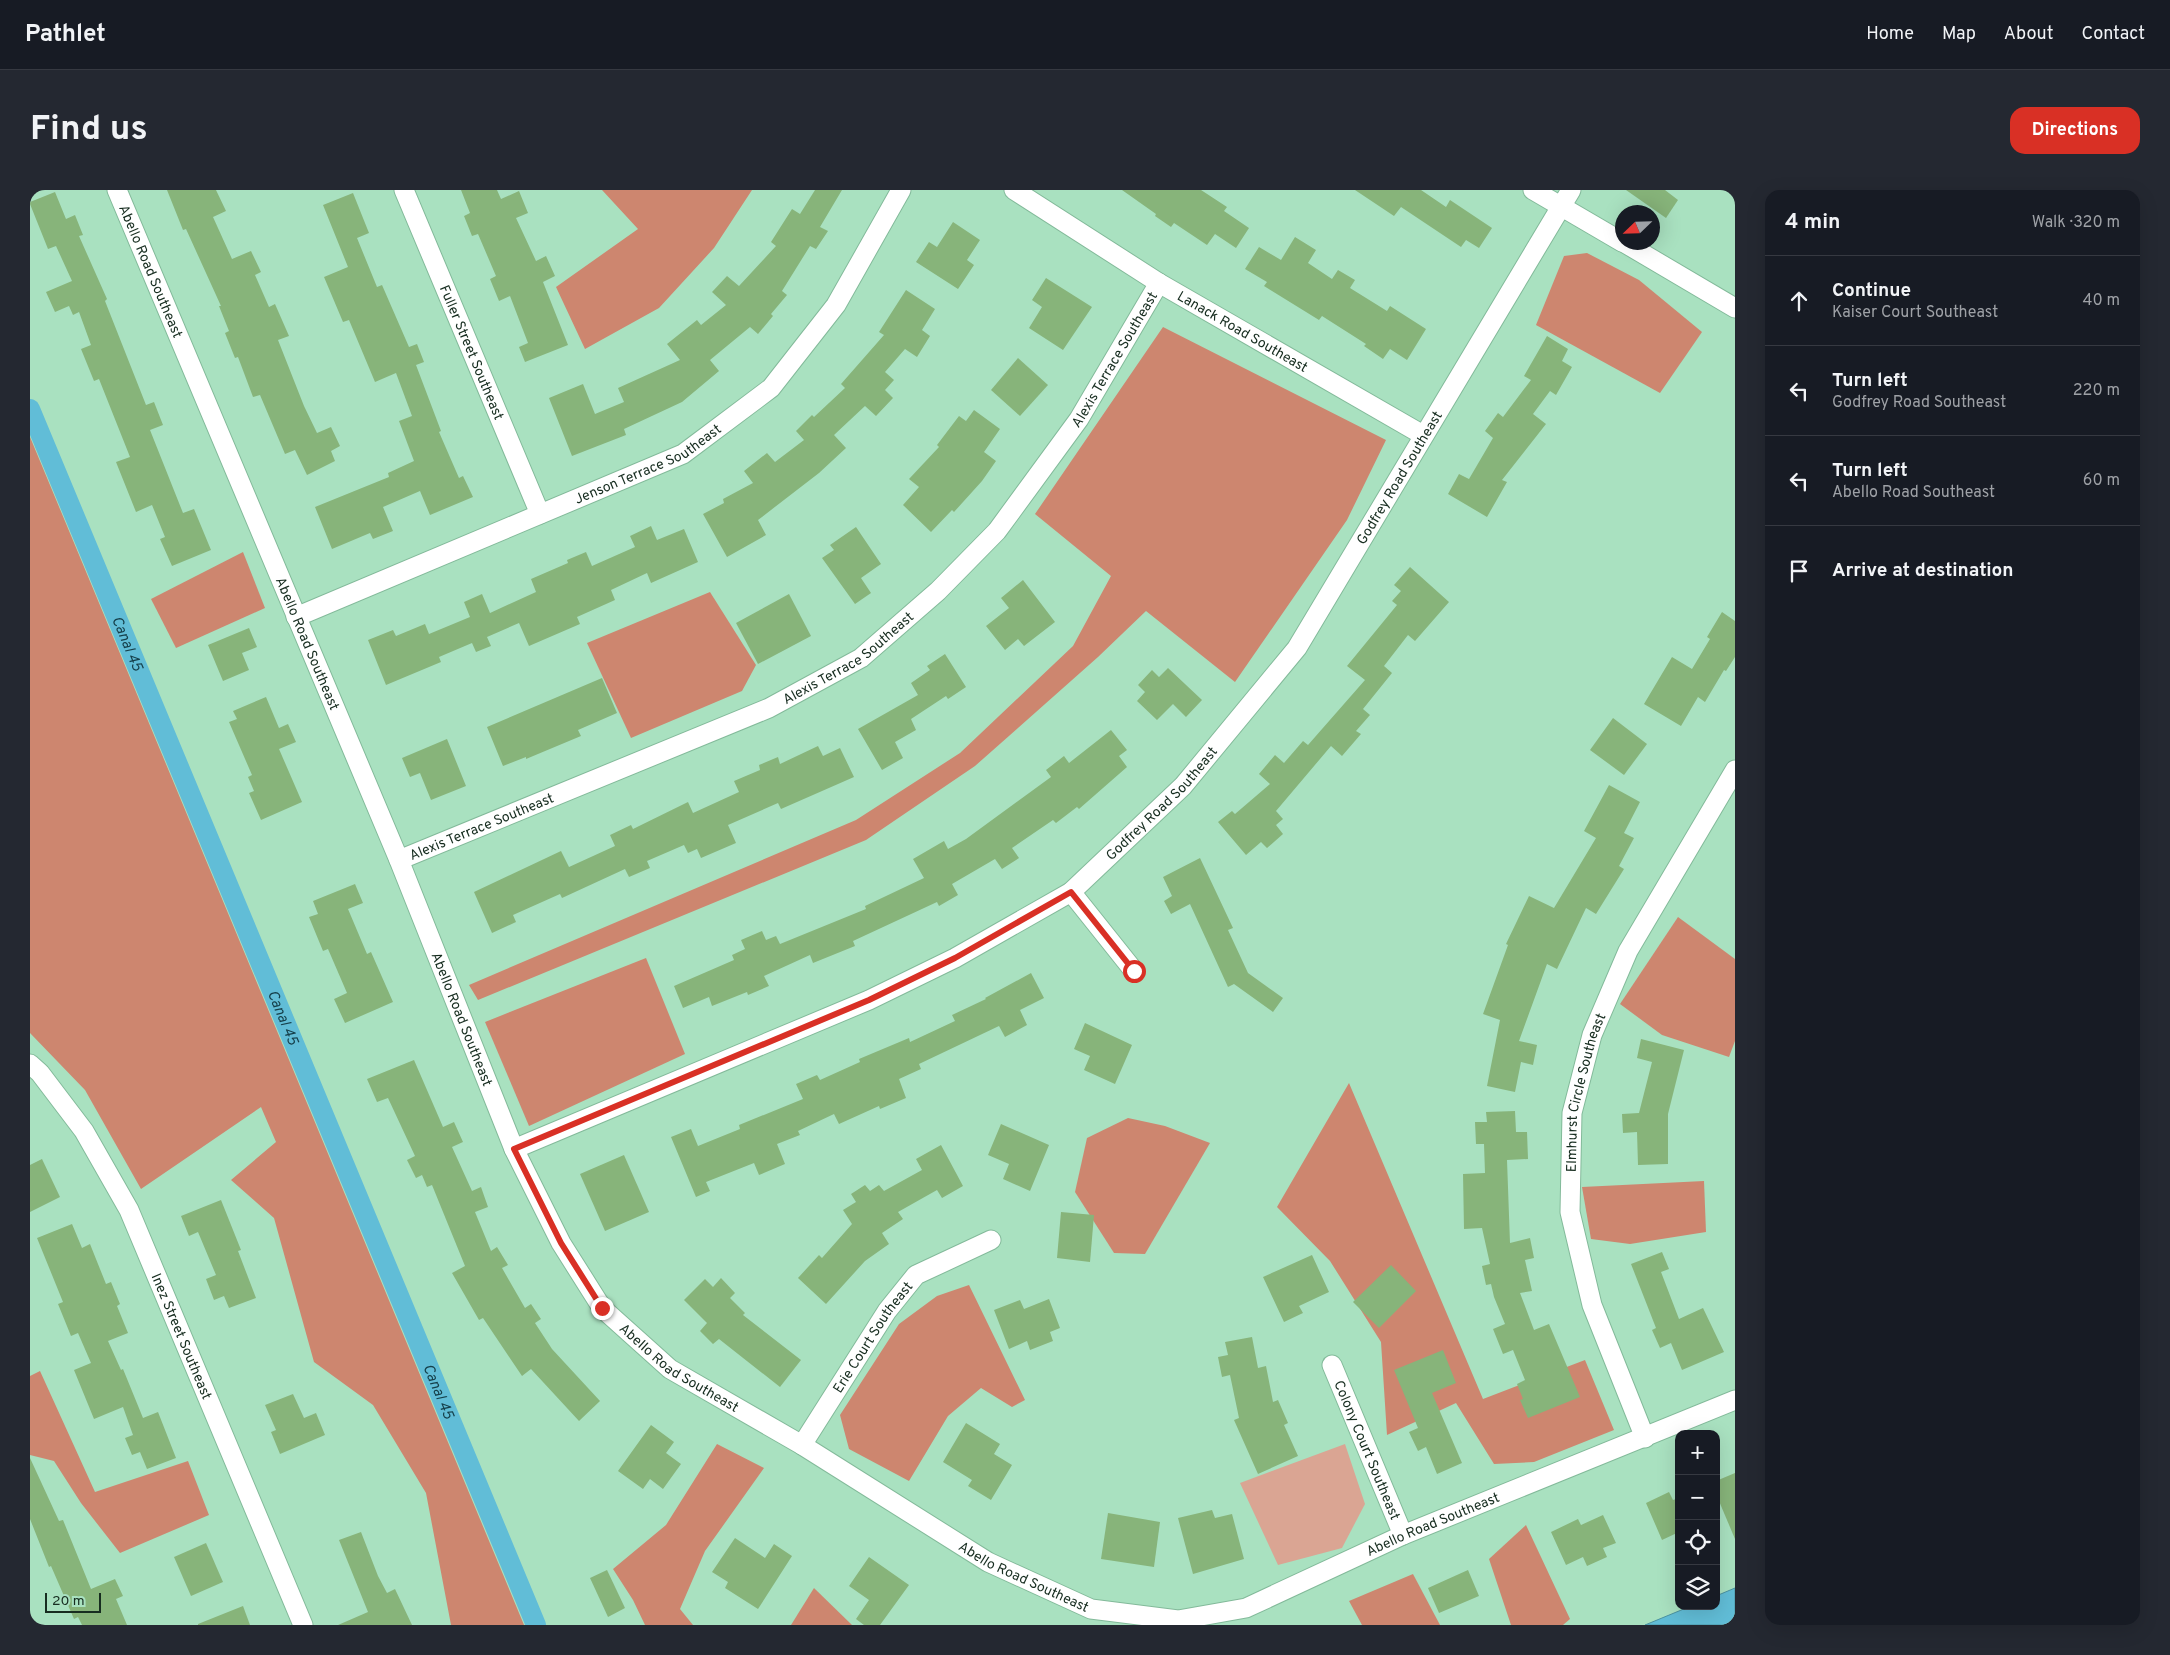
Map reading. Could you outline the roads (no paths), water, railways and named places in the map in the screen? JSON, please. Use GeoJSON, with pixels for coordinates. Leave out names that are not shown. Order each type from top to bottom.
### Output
{"type":"FeatureCollection","features":[{"type":"Feature","properties":{"kind":"street","name":"Abello Road Southeast"},"geometry":{"type":"LineString","coordinates":[[117,190],[398,860],[514,1149],[561,1243],[602,1308],[670,1369],[802,1444],[988,1562],[1091,1609],[1178,1620],[1246,1608],[1403,1535],[1646,1438],[1735,1400]]}},
{"type":"Feature","properties":{"kind":"street","name":"Fuller Street Southeast"},"geometry":{"type":"LineString","coordinates":[[404,190],[540,514]]}},
{"type":"Feature","properties":{"kind":"street","name":"Jenson Terrace Southeast"},"geometry":{"type":"LineString","coordinates":[[296,617],[684,454],[771,388],[836,305],[900,190]]}},
{"type":"Feature","properties":{"kind":"street","name":"Lanack Road Southeast"},"geometry":{"type":"LineString","coordinates":[[1014,190],[1159,283],[1423,435]]}},
{"type":"Feature","properties":{"kind":"street"},"geometry":{"type":"LineString","coordinates":[[1533,190],[1615,237]]}},
{"type":"Feature","properties":{"kind":"street","name":"Godfrey Road Southeast"},"geometry":{"type":"LineString","coordinates":[[514,1149],[869,1000],[955,958],[1071,892],[1183,786],[1297,648],[1571,190]]}},
{"type":"Feature","properties":{"kind":"street"},"geometry":{"type":"LineString","coordinates":[[1637,250],[1735,308]]}},
{"type":"Feature","properties":{"kind":"street","name":"Alexis Terrace Southeast"},"geometry":{"type":"LineString","coordinates":[[398,860],[769,708],[861,658],[938,591],[997,531],[1079,419],[1159,283]]}},
{"type":"Feature","properties":{"kind":"street","name":"Elmhurst Circle Southeast"},"geometry":{"type":"LineString","coordinates":[[1646,1438],[1592,1305],[1570,1212],[1572,1113],[1592,1035],[1628,951],[1735,770]]}},
{"type":"Feature","properties":{"kind":"street"},"geometry":{"type":"LineString","coordinates":[[1071,892],[1134,971]]}},
{"type":"Feature","properties":{"kind":"street","name":"Inez Street Southeast"},"geometry":{"type":"LineString","coordinates":[[33,1073],[84,1131],[129,1210],[303,1625]]}},
{"type":"Feature","properties":{"kind":"street","name":"Erie Court Southeast"},"geometry":{"type":"LineString","coordinates":[[802,1444],[887,1311],[916,1275],[991,1240]]}},
{"type":"Feature","properties":{"kind":"street","name":"Colony Court Southeast"},"geometry":{"type":"LineString","coordinates":[[1332,1365],[1403,1535]]}},
{"type":"Feature","properties":{"kind":"water"},"geometry":{"type":"Polygon","coordinates":[[[1735,1588],[1735,1625],[1645,1625],[1681,1610],[1720,1610],[1720,1594],[1735,1588]]]}},
{"type":"Feature","properties":{"kind":"waterway","name":"Canal 45"},"geometry":{"type":"LineString","coordinates":[[30,409],[536,1625]]}}]}
